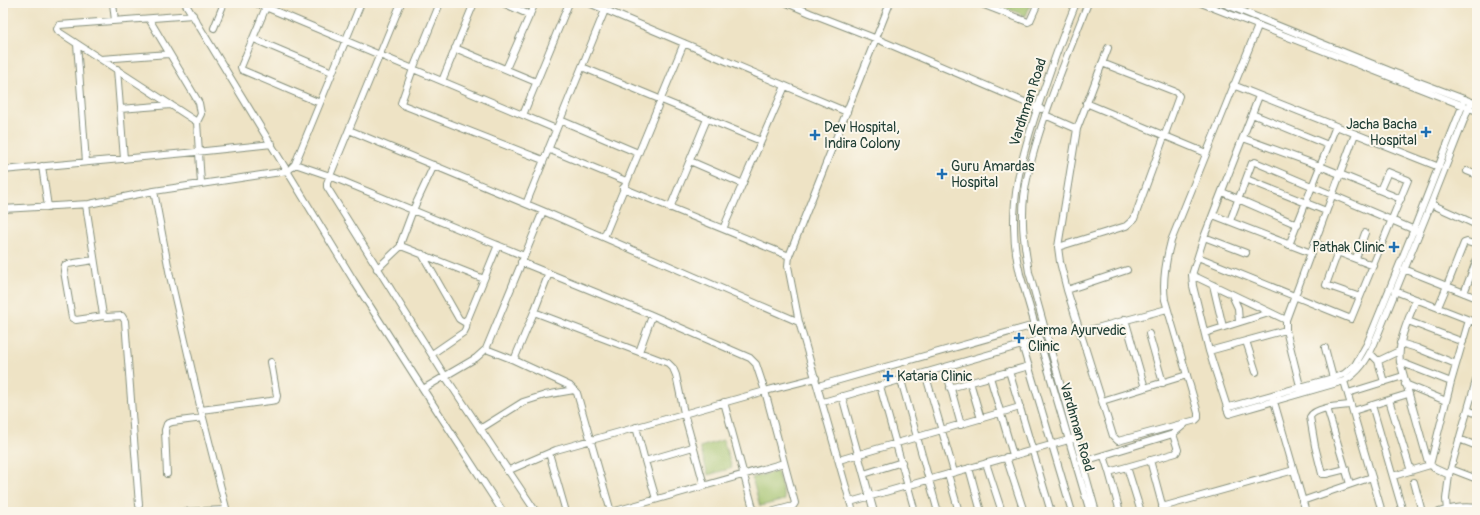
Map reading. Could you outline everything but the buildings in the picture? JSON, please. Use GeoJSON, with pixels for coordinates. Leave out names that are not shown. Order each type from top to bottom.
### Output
{"type":"FeatureCollection","features":[{"type":"Feature","properties":{"kind":"street"},"geometry":{"type":"LineString","coordinates":[[113,3],[115,21]]}},
{"type":"Feature","properties":{"kind":"street"},"geometry":{"type":"LineString","coordinates":[[185,3],[354,281],[422,389],[503,512]]}},
{"type":"Feature","properties":{"kind":"street"},"geometry":{"type":"LineString","coordinates":[[191,13],[192,3]]}},
{"type":"Feature","properties":{"kind":"street"},"geometry":{"type":"LineString","coordinates":[[214,28],[224,3]]}},
{"type":"Feature","properties":{"kind":"street"},"geometry":{"type":"LineString","coordinates":[[256,3],[556,129]]}},
{"type":"Feature","properties":{"kind":"street"},"geometry":{"type":"LineString","coordinates":[[3,209],[86,205],[119,199],[154,190],[288,171],[295,164],[360,4],[353,3]]}},
{"type":"Feature","properties":{"kind":"street"},"geometry":{"type":"LineString","coordinates":[[401,3],[330,176],[327,187],[445,376],[507,471],[536,512]]}},
{"type":"Feature","properties":{"kind":"street"},"geometry":{"type":"LineString","coordinates":[[440,3],[401,103],[543,160]]}},
{"type":"Feature","properties":{"kind":"street"},"geometry":{"type":"LineString","coordinates":[[442,81],[474,3]]}},
{"type":"Feature","properties":{"kind":"street"},"geometry":{"type":"LineString","coordinates":[[503,3],[530,15]]}},
{"type":"Feature","properties":{"kind":"street"},"geometry":{"type":"LineString","coordinates":[[506,69],[535,3]]}},
{"type":"Feature","properties":{"kind":"street"},"geometry":{"type":"LineString","coordinates":[[523,115],[569,3]]}},
{"type":"Feature","properties":{"kind":"street"},"geometry":{"type":"LineString","coordinates":[[589,3],[846,112]]}},
{"type":"Feature","properties":{"kind":"street"},"geometry":{"type":"LineString","coordinates":[[787,3],[877,38],[1038,107],[1046,113],[1077,129]]}},
{"type":"Feature","properties":{"kind":"street"},"geometry":{"type":"LineString","coordinates":[[853,512],[800,322],[788,266],[789,256],[890,3]]}},
{"type":"Feature","properties":{"kind":"street"},"geometry":{"type":"LineString","coordinates":[[979,3],[1028,22],[1030,21],[1038,3]]}},
{"type":"Feature","properties":{"kind":"street","name":"Vardhman Road"},"geometry":{"type":"LineString","coordinates":[[1076,3],[1061,40],[1038,107],[1017,176],[1014,219],[1016,260],[1039,340],[1072,438],[1082,462],[1096,512]]}},
{"type":"Feature","properties":{"kind":"street","name":"Vardhman Road"},"geometry":{"type":"LineString","coordinates":[[1088,3],[1046,113],[1030,164],[1024,199],[1023,233],[1029,272],[1044,323],[1090,512]]}},
{"type":"Feature","properties":{"kind":"street"},"geometry":{"type":"LineString","coordinates":[[1201,3],[1258,26],[1469,104]]}},
{"type":"Feature","properties":{"kind":"street"},"geometry":{"type":"LineString","coordinates":[[1222,3],[1469,104],[1477,111]]}},
{"type":"Feature","properties":{"kind":"street"},"geometry":{"type":"LineString","coordinates":[[266,7],[242,70],[320,103]]}},
{"type":"Feature","properties":{"kind":"street"},"geometry":{"type":"LineString","coordinates":[[526,204],[605,10]]}},
{"type":"Feature","properties":{"kind":"street"},"geometry":{"type":"LineString","coordinates":[[191,13],[59,25],[57,27],[59,32],[198,122]]}},
{"type":"Feature","properties":{"kind":"street"},"geometry":{"type":"LineString","coordinates":[[149,18],[169,54],[200,103],[201,114],[198,122],[201,184]]}},
{"type":"Feature","properties":{"kind":"street"},"geometry":{"type":"LineString","coordinates":[[1108,48],[1077,129],[1058,247],[1067,290],[1082,332],[1113,436],[1118,441],[1196,420],[1198,416],[1167,309],[1164,289],[1166,264],[1170,241],[1258,26]]}},
{"type":"Feature","properties":{"kind":"street"},"geometry":{"type":"LineString","coordinates":[[254,39],[332,72]]}},
{"type":"Feature","properties":{"kind":"street"},"geometry":{"type":"LineString","coordinates":[[604,237],[684,43]]}},
{"type":"Feature","properties":{"kind":"street"},"geometry":{"type":"LineString","coordinates":[[77,44],[86,162]]}},
{"type":"Feature","properties":{"kind":"street"},"geometry":{"type":"LineString","coordinates":[[455,48],[536,82]]}},
{"type":"Feature","properties":{"kind":"street"},"geometry":{"type":"LineString","coordinates":[[101,59],[169,54]]}},
{"type":"Feature","properties":{"kind":"street"},"geometry":{"type":"LineString","coordinates":[[1058,247],[1126,226],[1134,219],[1177,103],[1178,94],[1102,63]]}},
{"type":"Feature","properties":{"kind":"street"},"geometry":{"type":"LineString","coordinates":[[582,67],[761,141]]}},
{"type":"Feature","properties":{"kind":"street"},"geometry":{"type":"LineString","coordinates":[[117,69],[124,159]]}},
{"type":"Feature","properties":{"kind":"street"},"geometry":{"type":"LineString","coordinates":[[1233,85],[1439,167]]}},
{"type":"Feature","properties":{"kind":"street"},"geometry":{"type":"LineString","coordinates":[[724,229],[785,86]]}},
{"type":"Feature","properties":{"kind":"street"},"geometry":{"type":"LineString","coordinates":[[1259,96],[1204,237],[1192,275],[1193,286],[1209,352],[1227,411],[1230,414],[1344,381],[1357,372],[1370,353],[1404,269],[1439,167],[1469,104]]}},
{"type":"Feature","properties":{"kind":"street"},"geometry":{"type":"LineString","coordinates":[[1086,103],[1206,153]]}},
{"type":"Feature","properties":{"kind":"street"},"geometry":{"type":"LineString","coordinates":[[120,109],[171,104]]}},
{"type":"Feature","properties":{"kind":"street"},"geometry":{"type":"LineString","coordinates":[[1227,407],[1333,378],[1349,371],[1360,358],[1417,231],[1431,204],[1469,104]]}},
{"type":"Feature","properties":{"kind":"street"},"geometry":{"type":"LineString","coordinates":[[1252,114],[1328,145]]}},
{"type":"Feature","properties":{"kind":"street"},"geometry":{"type":"LineString","coordinates":[[670,208],[708,119]]}},
{"type":"Feature","properties":{"kind":"street"},"geometry":{"type":"LineString","coordinates":[[560,120],[638,153]]}},
{"type":"Feature","properties":{"kind":"street"},"geometry":{"type":"LineString","coordinates":[[1289,245],[1336,126]]}},
{"type":"Feature","properties":{"kind":"street"},"geometry":{"type":"LineString","coordinates":[[349,130],[543,211],[800,322]]}},
{"type":"Feature","properties":{"kind":"street"},"geometry":{"type":"LineString","coordinates":[[1302,393],[1286,330],[1286,320],[1356,134]]}},
{"type":"Feature","properties":{"kind":"street"},"geometry":{"type":"LineString","coordinates":[[1243,138],[1320,166],[1401,199]]}},
{"type":"Feature","properties":{"kind":"street"},"geometry":{"type":"LineString","coordinates":[[3,170],[272,144]]}},
{"type":"Feature","properties":{"kind":"street"},"geometry":{"type":"LineString","coordinates":[[548,149],[626,181]]}},
{"type":"Feature","properties":{"kind":"street"},"geometry":{"type":"LineString","coordinates":[[690,161],[743,184]]}},
{"type":"Feature","properties":{"kind":"street"},"geometry":{"type":"LineString","coordinates":[[1230,221],[1252,163],[1255,162],[1417,231]]}},
{"type":"Feature","properties":{"kind":"street"},"geometry":{"type":"LineString","coordinates":[[295,164],[330,176],[498,245],[549,273],[752,360],[756,364],[765,391],[795,500],[794,505],[796,512]]}},
{"type":"Feature","properties":{"kind":"street"},"geometry":{"type":"LineString","coordinates":[[377,269],[401,246],[401,242],[413,210],[434,165]]}},
{"type":"Feature","properties":{"kind":"street"},"geometry":{"type":"LineString","coordinates":[[42,166],[48,206]]}},
{"type":"Feature","properties":{"kind":"street"},"geometry":{"type":"LineString","coordinates":[[1467,171],[1477,175]]}},
{"type":"Feature","properties":{"kind":"street"},"geometry":{"type":"LineString","coordinates":[[1198,257],[1351,320],[1408,181],[1407,179],[1388,172],[1380,190]]}},
{"type":"Feature","properties":{"kind":"street"},"geometry":{"type":"LineString","coordinates":[[1246,179],[1307,202],[1326,211]]}},
{"type":"Feature","properties":{"kind":"street"},"geometry":{"type":"LineString","coordinates":[[623,188],[789,256]]}},
{"type":"Feature","properties":{"kind":"street"},"geometry":{"type":"LineString","coordinates":[[154,190],[170,276],[201,410],[227,511],[182,512]]}},
{"type":"Feature","properties":{"kind":"street"},"geometry":{"type":"LineString","coordinates":[[1222,192],[1298,225]]}},
{"type":"Feature","properties":{"kind":"street"},"geometry":{"type":"LineString","coordinates":[[1431,204],[1477,224]]}},
{"type":"Feature","properties":{"kind":"street"},"geometry":{"type":"LineString","coordinates":[[86,205],[102,313],[104,316]]}},
{"type":"Feature","properties":{"kind":"street"},"geometry":{"type":"LineString","coordinates":[[422,389],[476,358],[486,349],[543,211]]}},
{"type":"Feature","properties":{"kind":"street"},"geometry":{"type":"LineString","coordinates":[[1213,215],[1311,253]]}},
{"type":"Feature","properties":{"kind":"street"},"geometry":{"type":"LineString","coordinates":[[1356,258],[1365,234]]}},
{"type":"Feature","properties":{"kind":"street"},"geometry":{"type":"LineString","coordinates":[[1204,237],[1246,253]]}},
{"type":"Feature","properties":{"kind":"street"},"geometry":{"type":"LineString","coordinates":[[1438,307],[1464,243],[1467,242],[1477,245]]}},
{"type":"Feature","properties":{"kind":"street"},"geometry":{"type":"LineString","coordinates":[[1314,243],[1374,266]]}},
{"type":"Feature","properties":{"kind":"street"},"geometry":{"type":"LineString","coordinates":[[432,354],[464,332],[467,320],[498,245]]}},
{"type":"Feature","properties":{"kind":"street"},"geometry":{"type":"LineString","coordinates":[[401,246],[484,279]]}},
{"type":"Feature","properties":{"kind":"street"},"geometry":{"type":"LineString","coordinates":[[1338,252],[1326,285],[1360,297]]}},
{"type":"Feature","properties":{"kind":"street"},"geometry":{"type":"LineString","coordinates":[[422,254],[459,319],[464,322],[467,320]]}},
{"type":"Feature","properties":{"kind":"street"},"geometry":{"type":"LineString","coordinates":[[1464,293],[1477,259]]}},
{"type":"Feature","properties":{"kind":"street"},"geometry":{"type":"LineString","coordinates":[[94,260],[68,264],[65,266],[64,271],[72,318],[76,320],[104,316],[122,316],[125,321],[138,505]]}},
{"type":"Feature","properties":{"kind":"street"},"geometry":{"type":"LineString","coordinates":[[1404,269],[1477,298]]}},
{"type":"Feature","properties":{"kind":"street"},"geometry":{"type":"LineString","coordinates":[[1067,290],[1127,270]]}},
{"type":"Feature","properties":{"kind":"street"},"geometry":{"type":"LineString","coordinates":[[514,360],[549,273]]}},
{"type":"Feature","properties":{"kind":"street"},"geometry":{"type":"LineString","coordinates":[[1192,275],[1286,320]]}},
{"type":"Feature","properties":{"kind":"street"},"geometry":{"type":"LineString","coordinates":[[1213,285],[1223,327]]}},
{"type":"Feature","properties":{"kind":"street"},"geometry":{"type":"LineString","coordinates":[[1395,291],[1438,307],[1477,324]]}},
{"type":"Feature","properties":{"kind":"street"},"geometry":{"type":"LineString","coordinates":[[1232,295],[1238,308],[1239,322]]}},
{"type":"Feature","properties":{"kind":"street"},"geometry":{"type":"LineString","coordinates":[[1416,299],[1400,343],[1399,351],[1405,384],[1414,410],[1426,457],[1430,465],[1437,470],[1477,479]]}},
{"type":"Feature","properties":{"kind":"street"},"geometry":{"type":"LineString","coordinates":[[1082,332],[1167,309]]}},
{"type":"Feature","properties":{"kind":"street"},"geometry":{"type":"LineString","coordinates":[[534,312],[665,361],[673,368],[704,485]]}},
{"type":"Feature","properties":{"kind":"street"},"geometry":{"type":"LineString","coordinates":[[1205,333],[1269,313]]}},
{"type":"Feature","properties":{"kind":"street"},"geometry":{"type":"LineString","coordinates":[[639,352],[652,316]]}},
{"type":"Feature","properties":{"kind":"street"},"geometry":{"type":"LineString","coordinates":[[1125,320],[1145,388]]}},
{"type":"Feature","properties":{"kind":"street"},"geometry":{"type":"LineString","coordinates":[[1430,465],[1451,382],[1469,320]]}},
{"type":"Feature","properties":{"kind":"street"},"geometry":{"type":"LineString","coordinates":[[1408,321],[1463,342]]}},
{"type":"Feature","properties":{"kind":"street"},"geometry":{"type":"LineString","coordinates":[[818,386],[1044,323]]}},
{"type":"Feature","properties":{"kind":"street"},"geometry":{"type":"LineString","coordinates":[[1209,352],[1286,330]]}},
{"type":"Feature","properties":{"kind":"street"},"geometry":{"type":"LineString","coordinates":[[1149,334],[1162,383]]}},
{"type":"Feature","properties":{"kind":"street"},"geometry":{"type":"LineString","coordinates":[[823,402],[1039,340]]}},
{"type":"Feature","properties":{"kind":"street"},"geometry":{"type":"LineString","coordinates":[[1246,341],[1256,372]]}},
{"type":"Feature","properties":{"kind":"street"},"geometry":{"type":"LineString","coordinates":[[1400,343],[1417,348],[1456,364]]}},
{"type":"Feature","properties":{"kind":"street"},"geometry":{"type":"LineString","coordinates":[[1022,344],[1072,512]]}},
{"type":"Feature","properties":{"kind":"street"},"geometry":{"type":"LineString","coordinates":[[1325,348],[1333,378]]}},
{"type":"Feature","properties":{"kind":"street"},"geometry":{"type":"LineString","coordinates":[[486,349],[514,360],[570,386],[574,390],[579,397],[590,440],[612,512],[784,463]]}},
{"type":"Feature","properties":{"kind":"street"},"geometry":{"type":"LineString","coordinates":[[1378,361],[1399,351]]}},
{"type":"Feature","properties":{"kind":"street"},"geometry":{"type":"LineString","coordinates":[[1370,353],[1378,361],[1384,382]]}},
{"type":"Feature","properties":{"kind":"street"},"geometry":{"type":"LineString","coordinates":[[201,410],[276,400],[277,396],[271,362]]}},
{"type":"Feature","properties":{"kind":"street"},"geometry":{"type":"LineString","coordinates":[[1400,362],[1451,382]]}},
{"type":"Feature","properties":{"kind":"street"},"geometry":{"type":"LineString","coordinates":[[950,388],[1028,366]]}},
{"type":"Feature","properties":{"kind":"street"},"geometry":{"type":"LineString","coordinates":[[945,367],[961,425]]}},
{"type":"Feature","properties":{"kind":"street"},"geometry":{"type":"LineString","coordinates":[[1009,371],[1051,512]]}},
{"type":"Feature","properties":{"kind":"street"},"geometry":{"type":"LineString","coordinates":[[925,373],[942,431],[959,512]]}},
{"type":"Feature","properties":{"kind":"street"},"geometry":{"type":"LineString","coordinates":[[1102,401],[1187,375]]}},
{"type":"Feature","properties":{"kind":"street"},"geometry":{"type":"LineString","coordinates":[[1348,393],[1403,376]]}},
{"type":"Feature","properties":{"kind":"street"},"geometry":{"type":"LineString","coordinates":[[990,377],[1013,455]]}},
{"type":"Feature","properties":{"kind":"street"},"geometry":{"type":"LineString","coordinates":[[507,471],[549,453],[590,440],[816,378]]}},
{"type":"Feature","properties":{"kind":"street"},"geometry":{"type":"LineString","coordinates":[[901,380],[938,512]]}},
{"type":"Feature","properties":{"kind":"street"},"geometry":{"type":"LineString","coordinates":[[1447,511],[1446,488],[1477,380]]}},
{"type":"Feature","properties":{"kind":"street"},"geometry":{"type":"LineString","coordinates":[[1344,381],[1382,512]]}},
{"type":"Feature","properties":{"kind":"street"},"geometry":{"type":"LineString","coordinates":[[970,382],[981,419]]}},
{"type":"Feature","properties":{"kind":"street"},"geometry":{"type":"LineString","coordinates":[[1405,384],[1446,401]]}},
{"type":"Feature","properties":{"kind":"street"},"geometry":{"type":"LineString","coordinates":[[880,386],[915,512]]}},
{"type":"Feature","properties":{"kind":"street"},"geometry":{"type":"LineString","coordinates":[[480,429],[523,402],[545,395],[574,390]]}},
{"type":"Feature","properties":{"kind":"street"},"geometry":{"type":"LineString","coordinates":[[1271,394],[1306,512]]}},
{"type":"Feature","properties":{"kind":"street"},"geometry":{"type":"LineString","coordinates":[[1353,411],[1408,394]]}},
{"type":"Feature","properties":{"kind":"street"},"geometry":{"type":"LineString","coordinates":[[842,396],[874,512]]}},
{"type":"Feature","properties":{"kind":"street"},"geometry":{"type":"LineString","coordinates":[[1389,400],[1411,471]]}},
{"type":"Feature","properties":{"kind":"street"},"geometry":{"type":"LineString","coordinates":[[724,402],[754,512]]}},
{"type":"Feature","properties":{"kind":"street"},"geometry":{"type":"LineString","coordinates":[[1346,469],[1326,474],[1321,472],[1310,416],[1312,413],[1327,408],[1351,405]]}},
{"type":"Feature","properties":{"kind":"street"},"geometry":{"type":"LineString","coordinates":[[1372,405],[1403,512]]}},
{"type":"Feature","properties":{"kind":"street"},"geometry":{"type":"LineString","coordinates":[[839,460],[1020,408]]}},
{"type":"Feature","properties":{"kind":"street"},"geometry":{"type":"LineString","coordinates":[[1327,408],[1350,484]]}},
{"type":"Feature","properties":{"kind":"street"},"geometry":{"type":"LineString","coordinates":[[1468,410],[1477,414]]}},
{"type":"Feature","properties":{"kind":"street"},"geometry":{"type":"LineString","coordinates":[[167,474],[165,430],[167,424],[203,418]]}},
{"type":"Feature","properties":{"kind":"street"},"geometry":{"type":"LineString","coordinates":[[1082,462],[1173,434],[1186,423]]}},
{"type":"Feature","properties":{"kind":"street"},"geometry":{"type":"LineString","coordinates":[[636,427],[656,499]]}},
{"type":"Feature","properties":{"kind":"street"},"geometry":{"type":"LineString","coordinates":[[1109,472],[1177,452],[1178,450],[1173,434]]}},
{"type":"Feature","properties":{"kind":"street"},"geometry":{"type":"LineString","coordinates":[[850,502],[1072,438]]}},
{"type":"Feature","properties":{"kind":"street"},"geometry":{"type":"LineString","coordinates":[[1459,439],[1477,446]]}},
{"type":"Feature","properties":{"kind":"street"},"geometry":{"type":"LineString","coordinates":[[645,461],[693,447]]}},
{"type":"Feature","properties":{"kind":"street"},"geometry":{"type":"LineString","coordinates":[[549,453],[566,512]]}},
{"type":"Feature","properties":{"kind":"street"},"geometry":{"type":"LineString","coordinates":[[1104,456],[1120,512]]}},
{"type":"Feature","properties":{"kind":"street"},"geometry":{"type":"LineString","coordinates":[[1006,457],[1024,512]]}},
{"type":"Feature","properties":{"kind":"street"},"geometry":{"type":"LineString","coordinates":[[1150,460],[1163,510],[1294,470]]}},
{"type":"Feature","properties":{"kind":"street"},"geometry":{"type":"LineString","coordinates":[[864,474],[902,462]]}},
{"type":"Feature","properties":{"kind":"street"},"geometry":{"type":"LineString","coordinates":[[986,463],[1002,512]]}},
{"type":"Feature","properties":{"kind":"street"},"geometry":{"type":"LineString","coordinates":[[1393,476],[1430,465]]}},
{"type":"Feature","properties":{"kind":"street"},"geometry":{"type":"LineString","coordinates":[[1127,467],[1141,512]]}},
{"type":"Feature","properties":{"kind":"street"},"geometry":{"type":"LineString","coordinates":[[969,468],[981,512]]}},
{"type":"Feature","properties":{"kind":"street"},"geometry":{"type":"LineString","coordinates":[[1302,501],[1372,477]]}},
{"type":"Feature","properties":{"kind":"street"},"geometry":{"type":"LineString","coordinates":[[1414,482],[1422,512]]}},
{"type":"Feature","properties":{"kind":"street"},"geometry":{"type":"LineString","coordinates":[[771,512],[794,505]]}},
{"type":"Feature","properties":{"kind":"street"},"geometry":{"type":"LineString","coordinates":[[1439,512],[1464,507],[1477,508]]}},
{"type":"Feature","properties":{"kind":"green space"},"geometry":{"type":"Polygon","coordinates":[[[993,3],[1031,3],[1026,16],[993,3]]]}},
{"type":"Feature","properties":{"kind":"green space"},"geometry":{"type":"Polygon","coordinates":[[[723,440],[732,468],[708,475],[700,447],[723,440]]]}},
{"type":"Feature","properties":{"kind":"green space"},"geometry":{"type":"Polygon","coordinates":[[[777,471],[785,500],[760,506],[752,478],[777,471]]]}},
{"type":"Feature","properties":{"kind":"place","name":"Jacha Bacha Hospital"},"geometry":{"type":"Point","coordinates":[1426,132]}},
{"type":"Feature","properties":{"kind":"place","name":"Dev Hospital, Indira Colony"},"geometry":{"type":"Point","coordinates":[815,135]}},
{"type":"Feature","properties":{"kind":"place","name":"Guru Amardas Hospital"},"geometry":{"type":"Point","coordinates":[942,174]}},
{"type":"Feature","properties":{"kind":"place","name":"Pathak Clinic"},"geometry":{"type":"Point","coordinates":[1394,247]}},
{"type":"Feature","properties":{"kind":"place","name":"Verma Ayurvedic Clinic"},"geometry":{"type":"Point","coordinates":[1019,338]}},
{"type":"Feature","properties":{"kind":"place","name":"Kataria Clinic"},"geometry":{"type":"Point","coordinates":[888,376]}}]}
